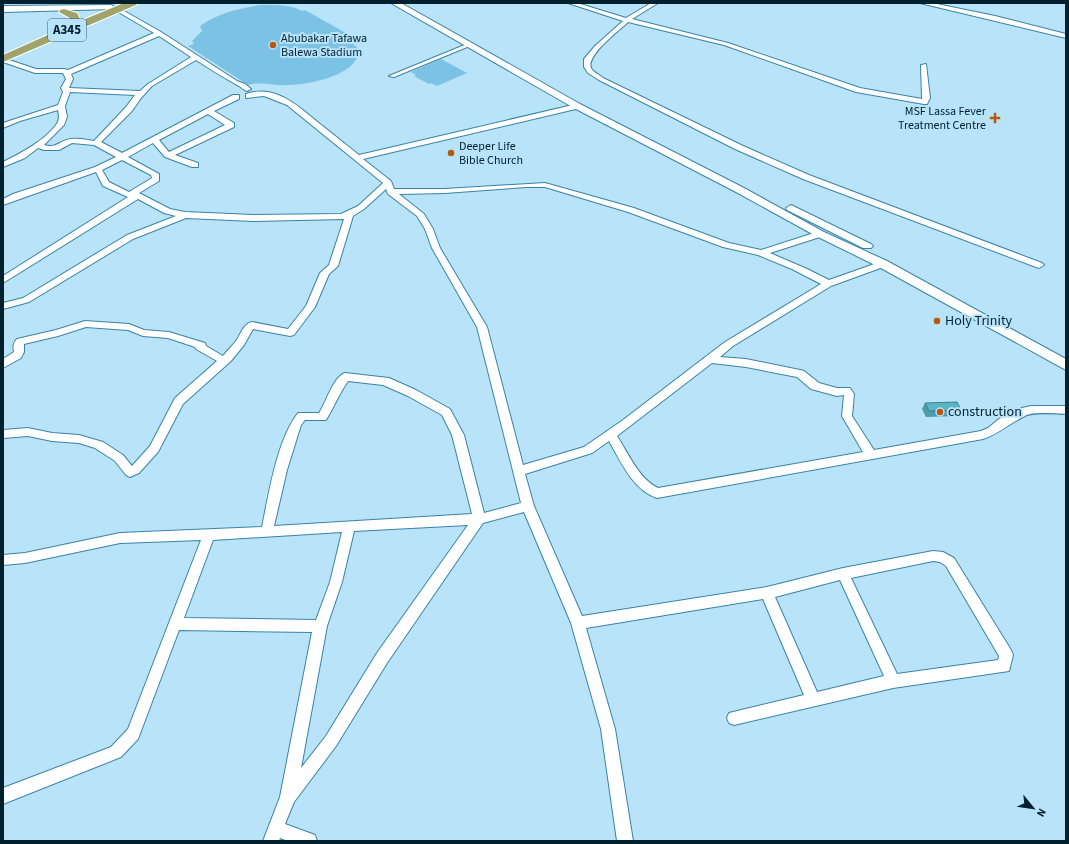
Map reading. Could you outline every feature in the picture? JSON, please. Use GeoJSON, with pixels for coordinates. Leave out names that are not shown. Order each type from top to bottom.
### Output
{"type":"FeatureCollection","features":[{"type":"Feature","properties":{"kind":"highway","name":"A345"},"geometry":{"type":"LineString","coordinates":[[3,54],[63,28],[112,9],[133,3]]}},
{"type":"Feature","properties":{"kind":"highway","name":"A345"},"geometry":{"type":"LineString","coordinates":[[3,59],[112,9]]}},
{"type":"Feature","properties":{"kind":"highway"},"geometry":{"type":"LineString","coordinates":[[63,28],[75,19],[73,15],[64,12]]}},
{"type":"Feature","properties":{"kind":"main road"},"geometry":{"type":"LineString","coordinates":[[3,10],[112,9]]}},
{"type":"Feature","properties":{"kind":"main road"},"geometry":{"type":"LineString","coordinates":[[3,10],[64,12],[112,9]]}},
{"type":"Feature","properties":{"kind":"street"},"geometry":{"type":"LineString","coordinates":[[395,3],[469,45],[820,234],[883,264],[1066,365]]}},
{"type":"Feature","properties":{"kind":"street"},"geometry":{"type":"LineString","coordinates":[[410,3],[582,105],[868,247],[1066,355]]}},
{"type":"Feature","properties":{"kind":"street"},"geometry":{"type":"LineString","coordinates":[[572,3],[627,20],[726,44],[859,90],[919,102],[924,102],[926,98],[924,65]]}},
{"type":"Feature","properties":{"kind":"street"},"geometry":{"type":"LineString","coordinates":[[655,3],[627,20],[597,47],[587,59],[587,67],[590,72],[601,79],[738,147],[806,177],[1039,265]]}},
{"type":"Feature","properties":{"kind":"street"},"geometry":{"type":"LineString","coordinates":[[923,3],[995,18],[1066,36]]}},
{"type":"Feature","properties":{"kind":"street"},"geometry":{"type":"LineString","coordinates":[[112,9],[158,32],[235,82],[237,87],[244,94]]}},
{"type":"Feature","properties":{"kind":"street"},"geometry":{"type":"LineString","coordinates":[[3,59],[35,71],[64,71],[68,73],[158,32]]}},
{"type":"Feature","properties":{"kind":"street"},"geometry":{"type":"LineString","coordinates":[[392,76],[469,45]]}},
{"type":"Feature","properties":{"kind":"street"},"geometry":{"type":"LineString","coordinates":[[96,143],[129,109],[141,92],[196,57]]}},
{"type":"Feature","properties":{"kind":"street"},"geometry":{"type":"LineString","coordinates":[[67,90],[64,88],[70,80],[68,73]]}},
{"type":"Feature","properties":{"kind":"street"},"geometry":{"type":"LineString","coordinates":[[67,90],[141,92]]}},
{"type":"Feature","properties":{"kind":"street"},"geometry":{"type":"LineString","coordinates":[[3,280],[133,195],[157,177],[124,156],[96,143],[71,141],[59,148],[44,148],[39,145],[60,125],[63,117],[61,106],[67,90]]}},
{"type":"Feature","properties":{"kind":"street"},"geometry":{"type":"LineString","coordinates":[[3,202],[16,196],[98,169],[223,103],[244,94],[254,93],[264,94],[290,103],[420,214],[429,229],[436,248],[482,327],[528,506],[578,623],[612,747],[624,841]]}},
{"type":"Feature","properties":{"kind":"street"},"geometry":{"type":"LineString","coordinates":[[356,158],[582,105]]}},
{"type":"Feature","properties":{"kind":"street"},"geometry":{"type":"LineString","coordinates":[[3,126],[16,120],[46,112],[61,106]]}},
{"type":"Feature","properties":{"kind":"street"},"geometry":{"type":"LineString","coordinates":[[168,155],[231,125],[208,111]]}},
{"type":"Feature","properties":{"kind":"street"},"geometry":{"type":"LineString","coordinates":[[3,165],[22,156],[46,139]]}},
{"type":"Feature","properties":{"kind":"street"},"geometry":{"type":"LineString","coordinates":[[154,140],[168,155],[195,164]]}},
{"type":"Feature","properties":{"kind":"street"},"geometry":{"type":"LineString","coordinates":[[98,169],[106,184],[167,211],[185,215],[253,218],[349,215],[389,187],[445,191],[545,185],[631,210],[726,245],[761,253],[818,277],[828,284]]}},
{"type":"Feature","properties":{"kind":"street"},"geometry":{"type":"LineString","coordinates":[[3,195],[16,196]]}},
{"type":"Feature","properties":{"kind":"street"},"geometry":{"type":"LineString","coordinates":[[3,306],[26,300],[130,237],[185,215]]}},
{"type":"Feature","properties":{"kind":"street"},"geometry":{"type":"LineString","coordinates":[[3,434],[28,432],[52,437],[79,439],[99,445],[119,458],[130,472],[135,470],[154,449],[179,401],[224,361],[240,343],[250,326],[290,333],[295,324],[310,307],[325,273],[333,266],[349,215]]}},
{"type":"Feature","properties":{"kind":"street"},"geometry":{"type":"LineString","coordinates":[[761,253],[820,234]]}},
{"type":"Feature","properties":{"kind":"street"},"geometry":{"type":"LineString","coordinates":[[519,471],[588,450],[611,435],[729,344],[828,284],[883,264]]}},
{"type":"Feature","properties":{"kind":"street"},"geometry":{"type":"LineString","coordinates":[[3,364],[17,356],[19,352],[18,344],[21,341],[58,333],[85,324],[129,327],[143,333],[169,335],[201,346],[200,347],[224,361]]}},
{"type":"Feature","properties":{"kind":"street"},"geometry":{"type":"LineString","coordinates":[[709,359],[746,363],[800,374],[815,386],[838,392],[846,391],[849,394],[847,416],[870,454]]}},
{"type":"Feature","properties":{"kind":"street"},"geometry":{"type":"LineString","coordinates":[[267,531],[275,490],[298,418],[302,416],[322,417],[331,403],[333,394],[345,377],[385,381],[412,393],[446,412],[458,435],[479,519],[382,658],[331,741],[288,797]]}},
{"type":"Feature","properties":{"kind":"street"},"geometry":{"type":"LineString","coordinates":[[611,435],[639,479],[650,491],[657,493],[983,435],[1022,412],[1031,410],[1066,410]]}},
{"type":"Feature","properties":{"kind":"street"},"geometry":{"type":"LineString","coordinates":[[3,560],[25,558],[120,538],[209,536],[267,531],[479,519],[528,506]]}},
{"type":"Feature","properties":{"kind":"street"},"geometry":{"type":"LineString","coordinates":[[309,841],[273,834],[288,797],[320,626],[336,582],[349,527]]}},
{"type":"Feature","properties":{"kind":"street"},"geometry":{"type":"LineString","coordinates":[[3,796],[116,752],[133,734],[209,536]]}},
{"type":"Feature","properties":{"kind":"street"},"geometry":{"type":"LineString","coordinates":[[578,623],[767,593],[843,574],[932,556],[943,557],[950,562],[1006,655],[1004,666],[893,681],[734,718]]}},
{"type":"Feature","properties":{"kind":"street"},"geometry":{"type":"LineString","coordinates":[[843,574],[893,681]]}},
{"type":"Feature","properties":{"kind":"street"},"geometry":{"type":"LineString","coordinates":[[767,593],[813,700]]}},
{"type":"Feature","properties":{"kind":"street"},"geometry":{"type":"LineString","coordinates":[[176,624],[320,626]]}},
{"type":"Feature","properties":{"kind":"shaded area","name":"Abubakar Tafawa Balewa Stadium"},"geometry":{"type":"Polygon","coordinates":[[[260,5],[282,5],[302,11],[305,10],[353,37],[348,40],[359,49],[357,58],[351,66],[342,72],[331,77],[308,83],[283,85],[257,83],[248,85],[188,46],[194,44],[192,41],[202,31],[200,26],[214,18],[228,12],[260,5]]]}},
{"type":"Feature","properties":{"kind":"shaded area"},"geometry":{"type":"Polygon","coordinates":[[[441,59],[467,73],[437,86],[431,83],[429,84],[414,76],[416,75],[411,72],[441,59]]]}},
{"type":"Feature","properties":{"kind":"building"},"geometry":{"type":"Polygon","coordinates":[[[957,402],[961,410],[929,411],[925,403],[957,402]]]}},
{"type":"Feature","properties":{"kind":"place","name":"Abubakar Tafawa Balewa Stadium"},"geometry":{"type":"Point","coordinates":[273,45]}},
{"type":"Feature","properties":{"kind":"place","name":"MSF Lassa Fever Treatment Centre"},"geometry":{"type":"Point","coordinates":[995,118]}},
{"type":"Feature","properties":{"kind":"place","name":"Deeper Life Bible Church"},"geometry":{"type":"Point","coordinates":[451,153]}},
{"type":"Feature","properties":{"kind":"place","name":"Holy Trinity"},"geometry":{"type":"Point","coordinates":[937,321]}},
{"type":"Feature","properties":{"kind":"place","name":"construction"},"geometry":{"type":"Point","coordinates":[940,412]}}]}
